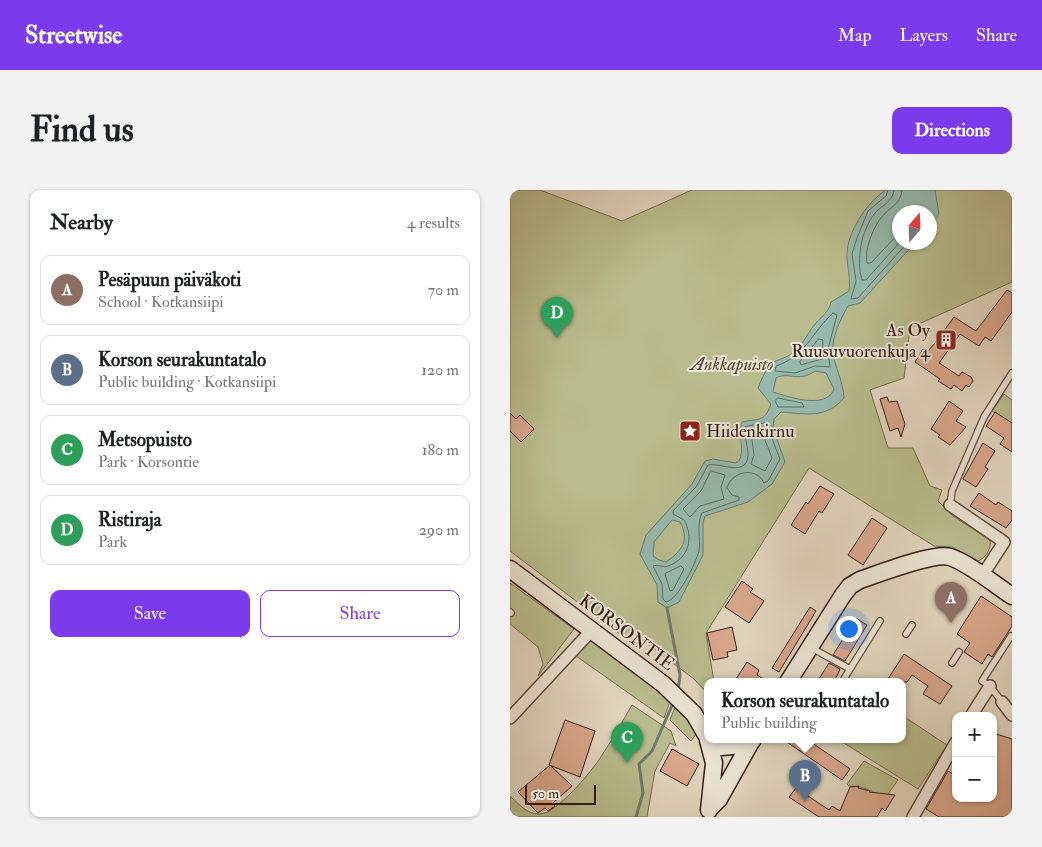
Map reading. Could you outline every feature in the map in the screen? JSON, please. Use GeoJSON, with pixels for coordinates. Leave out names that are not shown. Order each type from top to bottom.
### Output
{"type":"FeatureCollection","features":[{"type":"Feature","properties":{"kind":"main road"},"geometry":{"type":"LineString","coordinates":[[791,678],[843,595],[850,586],[860,580],[930,558],[944,556],[956,560],[1012,596]]}},
{"type":"Feature","properties":{"kind":"main road","name":"KORSONTIE"},"geometry":{"type":"LineString","coordinates":[[510,569],[663,684],[694,714],[704,735]]}},
{"type":"Feature","properties":{"kind":"main road"},"geometry":{"type":"LineString","coordinates":[[710,747],[742,745],[746,743]]}},
{"type":"Feature","properties":{"kind":"main road"},"geometry":{"type":"LineString","coordinates":[[708,813],[719,799],[750,743]]}},
{"type":"Feature","properties":{"kind":"main road"},"geometry":{"type":"LineString","coordinates":[[710,747],[742,758]]}},
{"type":"Feature","properties":{"kind":"main road"},"geometry":{"type":"LineString","coordinates":[[708,813],[710,747]]}},
{"type":"Feature","properties":{"kind":"street"},"geometry":{"type":"LineString","coordinates":[[950,505],[1004,542],[982,576]]}},
{"type":"Feature","properties":{"kind":"street"},"geometry":{"type":"LineString","coordinates":[[510,718],[592,630]]}},
{"type":"Feature","properties":{"kind":"street"},"geometry":{"type":"LineString","coordinates":[[974,712],[990,686]]}},
{"type":"Feature","properties":{"kind":"street"},"geometry":{"type":"LineString","coordinates":[[1002,702],[1012,716]]}},
{"type":"Feature","properties":{"kind":"street"},"geometry":{"type":"LineString","coordinates":[[913,817],[952,749]]}},
{"type":"Feature","properties":{"kind":"lane"},"geometry":{"type":"LineString","coordinates":[[950,505],[952,491],[984,417],[1012,373]]}},
{"type":"Feature","properties":{"kind":"lane"},"geometry":{"type":"LineString","coordinates":[[844,678],[880,621]]}},
{"type":"Feature","properties":{"kind":"lane"},"geometry":{"type":"LineString","coordinates":[[906,634],[912,624]]}},
{"type":"Feature","properties":{"kind":"lane"},"geometry":{"type":"LineString","coordinates":[[1002,702],[990,686],[982,681],[1011,636]]}},
{"type":"Feature","properties":{"kind":"lane"},"geometry":{"type":"LineString","coordinates":[[817,651],[850,669]]}},
{"type":"Feature","properties":{"kind":"lane"},"geometry":{"type":"LineString","coordinates":[[952,663],[959,652]]}},
{"type":"Feature","properties":{"kind":"green space","name":"Ankkapuisto"},"geometry":{"type":"Polygon","coordinates":[[[510,190],[540,190],[622,221],[692,190],[1012,190],[1012,282],[910,328],[904,378],[870,390],[888,448],[913,448],[930,486],[942,490],[938,501],[953,516],[990,540],[989,550],[985,556],[978,561],[952,547],[934,546],[809,468],[706,633],[713,678],[704,678],[704,690],[694,679],[641,639],[637,647],[510,551],[510,190]]]}},
{"type":"Feature","properties":{"kind":"green space"},"geometry":{"type":"Polygon","coordinates":[[[1004,394],[1012,400],[1012,424],[992,411],[1004,394]]]}},
{"type":"Feature","properties":{"kind":"green space"},"geometry":{"type":"Polygon","coordinates":[[[510,583],[574,629],[538,676],[543,664],[538,647],[510,624],[510,583]]]}},
{"type":"Feature","properties":{"kind":"green space"},"geometry":{"type":"Polygon","coordinates":[[[593,638],[670,701],[664,718],[576,656],[593,638]]]}},
{"type":"Feature","properties":{"kind":"green space"},"geometry":{"type":"Polygon","coordinates":[[[632,705],[671,731],[676,746],[670,743],[655,771],[647,817],[516,817],[510,812],[510,796],[519,805],[534,814],[546,812],[564,800],[583,781],[597,762],[632,705]]]}},
{"type":"Feature","properties":{"kind":"green space"},"geometry":{"type":"Polygon","coordinates":[[[675,707],[684,713],[697,733],[691,741],[670,720],[675,707]]]}},
{"type":"Feature","properties":{"kind":"green space"},"geometry":{"type":"Polygon","coordinates":[[[906,718],[947,745],[918,789],[844,743],[906,743],[906,718]]]}},
{"type":"Feature","properties":{"kind":"green space"},"geometry":{"type":"Polygon","coordinates":[[[864,761],[898,780],[883,801],[877,794],[847,784],[864,761]]]}},
{"type":"Feature","properties":{"kind":"water"},"geometry":{"type":"Polygon","coordinates":[[[886,190],[935,190],[939,214],[937,217],[937,205],[892,205],[892,250],[909,250],[860,303],[848,306],[836,331],[833,352],[844,398],[837,405],[823,412],[807,414],[781,412],[774,419],[773,428],[785,462],[772,484],[748,502],[705,516],[703,523],[703,555],[679,602],[667,608],[658,602],[657,585],[640,554],[646,535],[692,484],[705,461],[713,459],[736,463],[739,460],[741,456],[740,433],[742,422],[760,419],[766,414],[771,404],[758,388],[766,370],[774,362],[795,351],[813,326],[827,311],[831,302],[849,291],[847,255],[850,237],[859,218],[872,202],[886,190]],[[815,371],[799,377],[780,376],[776,378],[773,392],[797,399],[823,399],[830,395],[834,389],[826,373],[815,371]],[[672,520],[654,542],[653,556],[659,560],[666,562],[683,545],[684,534],[680,522],[672,520]]]}},
{"type":"Feature","properties":{"kind":"building","name":"As Oy Ruusuvuorenkuja 4"},"geometry":{"type":"Polygon","coordinates":[[[1007,290],[1012,293],[1012,312],[991,341],[985,337],[979,346],[960,334],[939,363],[959,376],[962,372],[971,377],[973,381],[969,387],[966,385],[962,391],[954,385],[951,389],[915,362],[923,349],[927,352],[936,342],[954,317],[976,331],[1007,290]]]}},
{"type":"Feature","properties":{"kind":"building"},"geometry":{"type":"Polygon","coordinates":[[[887,397],[889,402],[897,401],[905,424],[901,437],[898,428],[890,431],[880,399],[887,397]]]}},
{"type":"Feature","properties":{"kind":"building"},"geometry":{"type":"Polygon","coordinates":[[[949,401],[963,411],[956,421],[966,427],[950,445],[938,437],[940,435],[931,429],[949,401]]]}},
{"type":"Feature","properties":{"kind":"building"},"geometry":{"type":"Polygon","coordinates":[[[995,412],[1012,423],[1012,452],[1000,444],[1004,438],[986,426],[995,412]]]}},
{"type":"Feature","properties":{"kind":"building"},"geometry":{"type":"Polygon","coordinates":[[[510,413],[516,419],[520,415],[534,429],[521,442],[510,431],[510,413]]]}},
{"type":"Feature","properties":{"kind":"building"},"geometry":{"type":"Polygon","coordinates":[[[983,443],[995,451],[985,467],[988,469],[976,487],[963,479],[983,443]]]}},
{"type":"Feature","properties":{"kind":"building"},"geometry":{"type":"Polygon","coordinates":[[[820,486],[834,494],[822,513],[819,511],[805,534],[791,525],[806,502],[808,504],[820,486]]]}},
{"type":"Feature","properties":{"kind":"building"},"geometry":{"type":"Polygon","coordinates":[[[979,493],[996,505],[998,502],[1012,511],[1012,520],[1006,528],[970,506],[979,493]]]}},
{"type":"Feature","properties":{"kind":"building"},"geometry":{"type":"Polygon","coordinates":[[[872,518],[887,528],[863,565],[848,555],[872,518]]]}},
{"type":"Feature","properties":{"kind":"building"},"geometry":{"type":"Polygon","coordinates":[[[742,581],[753,589],[750,592],[764,601],[749,623],[725,607],[742,581]]]}},
{"type":"Feature","properties":{"kind":"building"},"geometry":{"type":"Polygon","coordinates":[[[981,596],[1012,617],[1012,626],[992,657],[988,654],[982,664],[964,652],[970,643],[957,634],[981,596]]]}},
{"type":"Feature","properties":{"kind":"building"},"geometry":{"type":"Polygon","coordinates":[[[810,607],[816,611],[779,672],[772,668],[810,607]]]}},
{"type":"Feature","properties":{"kind":"building"},"geometry":{"type":"Polygon","coordinates":[[[856,618],[867,625],[845,661],[833,655],[856,618]]]}},
{"type":"Feature","properties":{"kind":"building"},"geometry":{"type":"Polygon","coordinates":[[[732,627],[737,650],[727,652],[728,657],[713,660],[707,633],[732,627]]]}},
{"type":"Feature","properties":{"kind":"building"},"geometry":{"type":"Polygon","coordinates":[[[904,654],[952,686],[940,704],[923,694],[928,686],[912,675],[907,682],[906,678],[889,678],[904,654]]]}},
{"type":"Feature","properties":{"kind":"building"},"geometry":{"type":"Polygon","coordinates":[[[747,662],[759,670],[757,675],[762,678],[737,678],[747,662]]]}},
{"type":"Feature","properties":{"kind":"building"},"geometry":{"type":"Polygon","coordinates":[[[829,663],[840,669],[836,678],[820,678],[829,663]]]}},
{"type":"Feature","properties":{"kind":"building"},"geometry":{"type":"Polygon","coordinates":[[[565,720],[595,731],[580,777],[549,765],[565,720]]]}},
{"type":"Feature","properties":{"kind":"building"},"geometry":{"type":"Polygon","coordinates":[[[997,734],[1012,739],[1012,810],[1010,817],[939,817],[926,809],[948,771],[952,774],[952,802],[997,802],[997,734]]]}},
{"type":"Feature","properties":{"kind":"building"},"geometry":{"type":"Polygon","coordinates":[[[788,743],[812,743],[850,769],[842,780],[788,743]]]}},
{"type":"Feature","properties":{"kind":"building"},"geometry":{"type":"Polygon","coordinates":[[[672,749],[699,764],[687,786],[660,771],[672,749]]]}},
{"type":"Feature","properties":{"kind":"building"},"geometry":{"type":"Polygon","coordinates":[[[550,765],[572,786],[553,803],[555,806],[548,811],[545,808],[538,813],[518,792],[550,765]]]}},
{"type":"Feature","properties":{"kind":"building"},"geometry":{"type":"Polygon","coordinates":[[[859,786],[858,788],[869,792],[895,795],[885,811],[882,808],[877,817],[819,817],[789,797],[796,788],[829,810],[832,806],[840,811],[850,787],[859,786]]]}},
{"type":"Feature","properties":{"kind":"waterway"},"geometry":{"type":"LineString","coordinates":[[667,608],[680,675],[678,691]]}},
{"type":"Feature","properties":{"kind":"waterway"},"geometry":{"type":"LineString","coordinates":[[636,817],[643,793],[639,764],[652,751],[674,701]]}},
{"type":"Feature","properties":{"kind":"place","name":"Ristiraja"},"geometry":{"type":"Point","coordinates":[557,338]}},
{"type":"Feature","properties":{"kind":"place","name":"As Oy Ruusuvuorenkuja 4"},"geometry":{"type":"Point","coordinates":[946,340]}},
{"type":"Feature","properties":{"kind":"place","name":"Hiidenkirnu"},"geometry":{"type":"Point","coordinates":[690,431]}},
{"type":"Feature","properties":{"kind":"place","name":"Pesäpuun päiväkoti"},"geometry":{"type":"Point","coordinates":[951,623]}},
{"type":"Feature","properties":{"kind":"place","name":"Metsopuisto"},"geometry":{"type":"Point","coordinates":[627,763]}},
{"type":"Feature","properties":{"kind":"place","name":"Korson seurakuntatalo"},"geometry":{"type":"Point","coordinates":[805,801]}}]}
